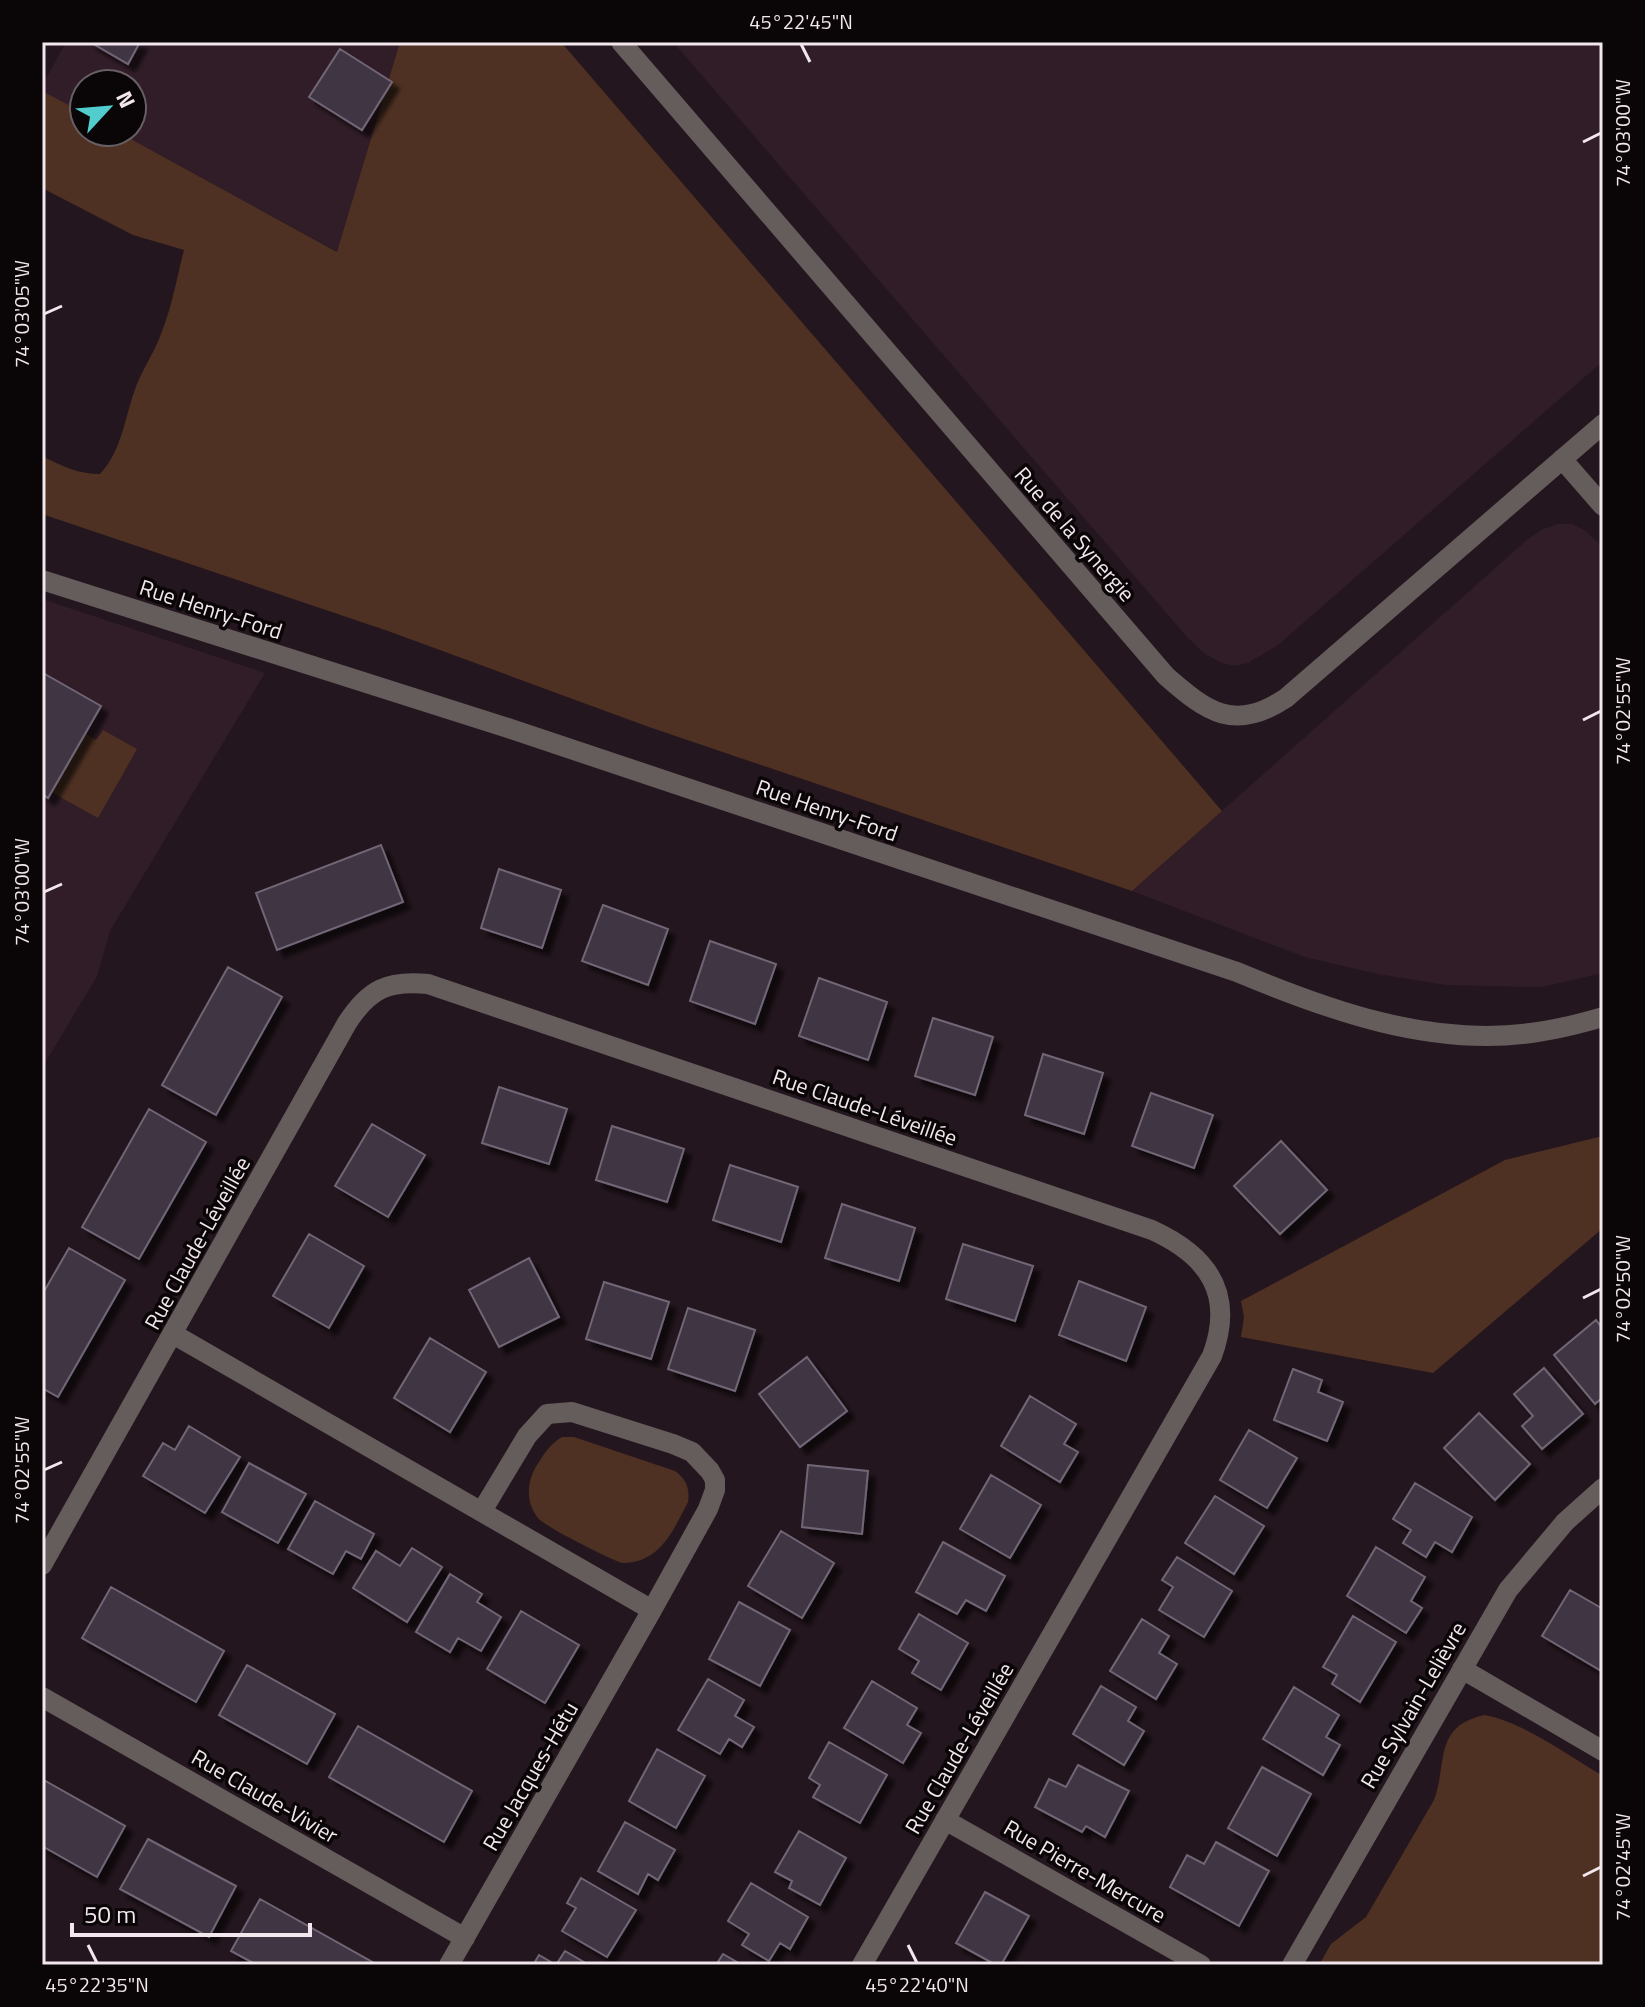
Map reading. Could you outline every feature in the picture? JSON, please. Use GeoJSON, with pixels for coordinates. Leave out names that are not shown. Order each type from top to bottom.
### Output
{"type":"FeatureCollection","features":[{"type":"Feature","properties":{"kind":"street","name":"Rue de la Synergie"},"geometry":{"type":"LineString","coordinates":[[621,42],[1166,676],[1211,711],[1229,717],[1250,716],[1268,710],[1286,698],[1603,424]]}},
{"type":"Feature","properties":{"kind":"street"},"geometry":{"type":"LineString","coordinates":[[1562,459],[1603,506]]}},
{"type":"Feature","properties":{"kind":"street","name":"Rue Henry-Ford"},"geometry":{"type":"LineString","coordinates":[[42,580],[508,728],[1237,972],[1338,1009],[1394,1025],[1450,1034],[1506,1035],[1555,1029],[1603,1017]]}},
{"type":"Feature","properties":{"kind":"street","name":"Rue Claude-Léveillée"},"geometry":{"type":"LineString","coordinates":[[42,1565],[358,1006],[381,988],[410,982],[428,984],[1171,1238],[1204,1265],[1219,1297],[1222,1312],[1220,1332],[1212,1356],[862,1965]]}},
{"type":"Feature","properties":{"kind":"street"},"geometry":{"type":"LineString","coordinates":[[173,1334],[652,1610]]}},
{"type":"Feature","properties":{"kind":"street","name":"Rue Jacques-Hétu"},"geometry":{"type":"LineString","coordinates":[[449,1965],[708,1509],[715,1480],[692,1452],[572,1412],[547,1414],[527,1436],[482,1511]]}},
{"type":"Feature","properties":{"kind":"street","name":"Rue Sylvain-Lelièvre"},"geometry":{"type":"LineString","coordinates":[[1292,1965],[1496,1609],[1523,1571],[1565,1522],[1603,1488]]}},
{"type":"Feature","properties":{"kind":"street"},"geometry":{"type":"LineString","coordinates":[[1462,1669],[1603,1751]]}},
{"type":"Feature","properties":{"kind":"street","name":"Rue Claude-Vivier"},"geometry":{"type":"LineString","coordinates":[[42,1697],[465,1938]]}},
{"type":"Feature","properties":{"kind":"street","name":"Rue Pierre-Mercure"},"geometry":{"type":"LineString","coordinates":[[945,1820],[1201,1965]]}},
{"type":"Feature","properties":{"kind":"shaded area"},"geometry":{"type":"Polygon","coordinates":[[[66,42],[400,42],[338,252],[147,148],[148,68],[68,68],[68,105],[42,91],[66,42]]]}},
{"type":"Feature","properties":{"kind":"shaded area"},"geometry":{"type":"Polygon","coordinates":[[[400,42],[561,42],[1222,811],[1132,891],[649,727],[388,631],[42,514],[42,456],[77,471],[100,474],[114,454],[137,384],[165,324],[184,250],[133,235],[42,188],[42,91],[68,105],[68,148],[147,148],[337,252],[400,42]]]}},
{"type":"Feature","properties":{"kind":"shaded area"},"geometry":{"type":"Polygon","coordinates":[[[673,42],[1603,42],[1603,361],[1278,645],[1248,663],[1235,666],[1222,663],[1205,654],[1188,638],[673,42]]]}},
{"type":"Feature","properties":{"kind":"shaded area"},"geometry":{"type":"Polygon","coordinates":[[[1558,524],[1572,524],[1584,530],[1603,547],[1603,973],[1541,987],[1446,985],[1378,974],[1305,957],[1132,891],[1528,539],[1558,524]]]}},
{"type":"Feature","properties":{"kind":"shaded area"},"geometry":{"type":"Polygon","coordinates":[[[42,599],[265,673],[110,931],[97,976],[42,1068],[42,599]]]}},
{"type":"Feature","properties":{"kind":"shaded area"},"geometry":{"type":"Polygon","coordinates":[[[103,730],[137,749],[98,818],[51,792],[85,733],[96,740],[103,730]]]}},
{"type":"Feature","properties":{"kind":"shaded area"},"geometry":{"type":"Polygon","coordinates":[[[1603,1136],[1603,1228],[1433,1373],[1241,1337],[1244,1317],[1241,1301],[1505,1160],[1603,1136]]]}},
{"type":"Feature","properties":{"kind":"shaded area"},"geometry":{"type":"Polygon","coordinates":[[[562,1437],[574,1437],[675,1471],[682,1477],[688,1488],[688,1502],[671,1534],[656,1551],[635,1562],[622,1563],[538,1518],[529,1498],[531,1478],[545,1453],[562,1437]]]}},
{"type":"Feature","properties":{"kind":"shaded area"},"geometry":{"type":"Polygon","coordinates":[[[1484,1715],[1530,1732],[1603,1776],[1603,1965],[1319,1965],[1331,1944],[1366,1917],[1434,1800],[1449,1737],[1468,1721],[1484,1715]]]}},
{"type":"Feature","properties":{"kind":"building"},"geometry":{"type":"Polygon","coordinates":[[[90,42],[140,42],[128,64],[90,42]]]}},
{"type":"Feature","properties":{"kind":"building"},"geometry":{"type":"Polygon","coordinates":[[[340,49],[392,82],[362,130],[309,97],[340,49]]]}},
{"type":"Feature","properties":{"kind":"building"},"geometry":{"type":"Polygon","coordinates":[[[43,673],[101,706],[48,798],[42,794],[43,673]]]}},
{"type":"Feature","properties":{"kind":"building"},"geometry":{"type":"Polygon","coordinates":[[[381,845],[403,902],[277,950],[256,893],[381,845]]]}},
{"type":"Feature","properties":{"kind":"building"},"geometry":{"type":"Polygon","coordinates":[[[499,869],[561,890],[542,948],[481,928],[499,869]]]}},
{"type":"Feature","properties":{"kind":"building"},"geometry":{"type":"Polygon","coordinates":[[[603,905],[668,929],[648,985],[582,961],[603,905]]]}},
{"type":"Feature","properties":{"kind":"building"},"geometry":{"type":"Polygon","coordinates":[[[710,941],[776,964],[755,1024],[690,1001],[710,941]]]}},
{"type":"Feature","properties":{"kind":"building"},"geometry":{"type":"Polygon","coordinates":[[[228,967],[282,997],[216,1115],[162,1085],[228,967]]]}},
{"type":"Feature","properties":{"kind":"building"},"geometry":{"type":"Polygon","coordinates":[[[819,978],[887,1002],[868,1060],[799,1036],[819,978]]]}},
{"type":"Feature","properties":{"kind":"building"},"geometry":{"type":"Polygon","coordinates":[[[933,1018],[993,1037],[975,1095],[915,1076],[933,1018]]]}},
{"type":"Feature","properties":{"kind":"building"},"geometry":{"type":"Polygon","coordinates":[[[1043,1054],[1103,1073],[1084,1134],[1025,1115],[1043,1054]]]}},
{"type":"Feature","properties":{"kind":"building"},"geometry":{"type":"Polygon","coordinates":[[[499,1087],[567,1109],[549,1164],[482,1143],[499,1087]]]}},
{"type":"Feature","properties":{"kind":"building"},"geometry":{"type":"Polygon","coordinates":[[[1151,1093],[1213,1115],[1194,1168],[1132,1146],[1151,1093]]]}},
{"type":"Feature","properties":{"kind":"building"},"geometry":{"type":"Polygon","coordinates":[[[149,1109],[206,1142],[139,1259],[82,1227],[149,1109]]]}},
{"type":"Feature","properties":{"kind":"building"},"geometry":{"type":"Polygon","coordinates":[[[372,1124],[425,1155],[388,1217],[335,1186],[372,1124]]]}},
{"type":"Feature","properties":{"kind":"building"},"geometry":{"type":"Polygon","coordinates":[[[612,1126],[684,1149],[667,1202],[596,1180],[612,1126]]]}},
{"type":"Feature","properties":{"kind":"building"},"geometry":{"type":"Polygon","coordinates":[[[1281,1141],[1327,1190],[1280,1234],[1234,1186],[1281,1141]]]}},
{"type":"Feature","properties":{"kind":"building"},"geometry":{"type":"Polygon","coordinates":[[[730,1165],[798,1187],[781,1242],[713,1220],[730,1165]]]}},
{"type":"Feature","properties":{"kind":"building"},"geometry":{"type":"Polygon","coordinates":[[[842,1204],[915,1228],[899,1281],[825,1258],[842,1204]]]}},
{"type":"Feature","properties":{"kind":"building"},"geometry":{"type":"Polygon","coordinates":[[[309,1234],[364,1266],[329,1328],[273,1296],[309,1234]]]}},
{"type":"Feature","properties":{"kind":"building"},"geometry":{"type":"Polygon","coordinates":[[[963,1244],[1033,1266],[1015,1321],[946,1299],[963,1244]]]}},
{"type":"Feature","properties":{"kind":"building"},"geometry":{"type":"Polygon","coordinates":[[[69,1248],[125,1280],[58,1397],[42,1388],[42,1295],[69,1248]]]}},
{"type":"Feature","properties":{"kind":"building"},"geometry":{"type":"Polygon","coordinates":[[[529,1258],[559,1317],[499,1347],[469,1290],[529,1258]]]}},
{"type":"Feature","properties":{"kind":"building"},"geometry":{"type":"Polygon","coordinates":[[[1079,1281],[1146,1307],[1126,1361],[1059,1335],[1079,1281]]]}},
{"type":"Feature","properties":{"kind":"building"},"geometry":{"type":"Polygon","coordinates":[[[604,1282],[669,1302],[651,1359],[586,1339],[604,1282]]]}},
{"type":"Feature","properties":{"kind":"building"},"geometry":{"type":"Polygon","coordinates":[[[688,1308],[755,1330],[735,1391],[668,1369],[688,1308]]]}},
{"type":"Feature","properties":{"kind":"building"},"geometry":{"type":"Polygon","coordinates":[[[1596,1320],[1603,1329],[1603,1397],[1595,1404],[1554,1355],[1596,1320]]]}},
{"type":"Feature","properties":{"kind":"building"},"geometry":{"type":"Polygon","coordinates":[[[430,1338],[486,1372],[450,1432],[394,1398],[430,1338]]]}},
{"type":"Feature","properties":{"kind":"building"},"geometry":{"type":"Polygon","coordinates":[[[807,1357],[847,1411],[800,1447],[759,1394],[807,1357]]]}},
{"type":"Feature","properties":{"kind":"building"},"geometry":{"type":"Polygon","coordinates":[[[1544,1368],[1583,1414],[1542,1449],[1522,1426],[1533,1416],[1514,1394],[1544,1368]]]}},
{"type":"Feature","properties":{"kind":"building"},"geometry":{"type":"Polygon","coordinates":[[[1293,1369],[1322,1380],[1318,1392],[1343,1402],[1327,1441],[1274,1420],[1293,1369]]]}},
{"type":"Feature","properties":{"kind":"building"},"geometry":{"type":"Polygon","coordinates":[[[1030,1396],[1076,1424],[1064,1444],[1078,1452],[1060,1482],[1001,1446],[1030,1396]]]}},
{"type":"Feature","properties":{"kind":"building"},"geometry":{"type":"Polygon","coordinates":[[[1479,1413],[1530,1464],[1495,1500],[1444,1448],[1479,1413]]]}},
{"type":"Feature","properties":{"kind":"building"},"geometry":{"type":"Polygon","coordinates":[[[189,1426],[240,1457],[205,1513],[143,1476],[163,1443],[175,1450],[189,1426]]]}},
{"type":"Feature","properties":{"kind":"building"},"geometry":{"type":"Polygon","coordinates":[[[1249,1430],[1297,1458],[1267,1508],[1220,1480],[1249,1430]]]}},
{"type":"Feature","properties":{"kind":"building"},"geometry":{"type":"Polygon","coordinates":[[[249,1463],[306,1494],[278,1543],[222,1512],[249,1463]]]}},
{"type":"Feature","properties":{"kind":"building"},"geometry":{"type":"Polygon","coordinates":[[[808,1465],[868,1471],[862,1534],[802,1527],[808,1465]]]}},
{"type":"Feature","properties":{"kind":"building"},"geometry":{"type":"Polygon","coordinates":[[[991,1475],[1041,1505],[1010,1558],[960,1529],[991,1475]]]}},
{"type":"Feature","properties":{"kind":"building"},"geometry":{"type":"Polygon","coordinates":[[[1415,1483],[1472,1517],[1452,1552],[1435,1542],[1426,1557],[1403,1543],[1411,1530],[1393,1519],[1415,1483]]]}},
{"type":"Feature","properties":{"kind":"building"},"geometry":{"type":"Polygon","coordinates":[[[1215,1496],[1264,1526],[1234,1574],[1185,1543],[1215,1496]]]}},
{"type":"Feature","properties":{"kind":"building"},"geometry":{"type":"Polygon","coordinates":[[[315,1501],[374,1534],[361,1559],[346,1551],[333,1574],[288,1549],[315,1501]]]}},
{"type":"Feature","properties":{"kind":"building"},"geometry":{"type":"Polygon","coordinates":[[[781,1531],[834,1563],[802,1618],[748,1586],[781,1531]]]}},
{"type":"Feature","properties":{"kind":"building"},"geometry":{"type":"Polygon","coordinates":[[[943,1542],[1005,1576],[986,1611],[966,1600],[957,1614],[916,1592],[943,1542]]]}},
{"type":"Feature","properties":{"kind":"building"},"geometry":{"type":"Polygon","coordinates":[[[1376,1547],[1425,1577],[1411,1601],[1422,1608],[1406,1633],[1347,1596],[1376,1547]]]}},
{"type":"Feature","properties":{"kind":"building"},"geometry":{"type":"Polygon","coordinates":[[[412,1548],[442,1567],[407,1622],[353,1588],[376,1551],[400,1566],[412,1548]]]}},
{"type":"Feature","properties":{"kind":"building"},"geometry":{"type":"Polygon","coordinates":[[[1177,1557],[1232,1591],[1204,1637],[1159,1610],[1173,1587],[1162,1580],[1177,1557]]]}},
{"type":"Feature","properties":{"kind":"building"},"geometry":{"type":"Polygon","coordinates":[[[450,1574],[482,1594],[477,1602],[501,1617],[481,1651],[458,1638],[450,1652],[416,1632],[450,1574]]]}},
{"type":"Feature","properties":{"kind":"building"},"geometry":{"type":"Polygon","coordinates":[[[111,1587],[224,1651],[196,1702],[82,1638],[111,1587]]]}},
{"type":"Feature","properties":{"kind":"building"},"geometry":{"type":"Polygon","coordinates":[[[1570,1590],[1603,1609],[1603,1672],[1542,1636],[1570,1590]]]}},
{"type":"Feature","properties":{"kind":"building"},"geometry":{"type":"Polygon","coordinates":[[[739,1602],[790,1630],[760,1686],[709,1659],[739,1602]]]}},
{"type":"Feature","properties":{"kind":"building"},"geometry":{"type":"Polygon","coordinates":[[[521,1611],[579,1645],[545,1703],[487,1669],[521,1611]]]}},
{"type":"Feature","properties":{"kind":"building"},"geometry":{"type":"Polygon","coordinates":[[[919,1614],[968,1643],[941,1690],[912,1673],[919,1661],[899,1649],[919,1614]]]}},
{"type":"Feature","properties":{"kind":"building"},"geometry":{"type":"Polygon","coordinates":[[[1353,1616],[1396,1642],[1360,1702],[1332,1684],[1337,1675],[1323,1667],[1353,1616]]]}},
{"type":"Feature","properties":{"kind":"building"},"geometry":{"type":"Polygon","coordinates":[[[1142,1619],[1169,1636],[1159,1653],[1177,1664],[1156,1699],[1110,1671],[1142,1619]]]}},
{"type":"Feature","properties":{"kind":"building"},"geometry":{"type":"Polygon","coordinates":[[[247,1665],[335,1714],[307,1764],[219,1715],[247,1665]]]}},
{"type":"Feature","properties":{"kind":"building"},"geometry":{"type":"Polygon","coordinates":[[[708,1679],[744,1700],[735,1716],[754,1727],[742,1747],[729,1739],[720,1754],[678,1730],[708,1679]]]}},
{"type":"Feature","properties":{"kind":"building"},"geometry":{"type":"Polygon","coordinates":[[[872,1681],[917,1708],[907,1725],[921,1733],[903,1763],[844,1728],[872,1681]]]}},
{"type":"Feature","properties":{"kind":"building"},"geometry":{"type":"Polygon","coordinates":[[[1101,1686],[1136,1707],[1128,1721],[1144,1731],[1124,1765],[1073,1734],[1101,1686]]]}},
{"type":"Feature","properties":{"kind":"building"},"geometry":{"type":"Polygon","coordinates":[[[1294,1687],[1339,1715],[1326,1737],[1340,1745],[1323,1775],[1263,1739],[1294,1687]]]}},
{"type":"Feature","properties":{"kind":"building"},"geometry":{"type":"Polygon","coordinates":[[[358,1726],[472,1791],[444,1842],[329,1777],[358,1726]]]}},
{"type":"Feature","properties":{"kind":"building"},"geometry":{"type":"Polygon","coordinates":[[[829,1742],[887,1775],[860,1823],[813,1797],[820,1785],[809,1778],[829,1742]]]}},
{"type":"Feature","properties":{"kind":"building"},"geometry":{"type":"Polygon","coordinates":[[[657,1749],[705,1776],[676,1828],[629,1801],[657,1749]]]}},
{"type":"Feature","properties":{"kind":"building"},"geometry":{"type":"Polygon","coordinates":[[[1078,1765],[1129,1791],[1105,1837],[1086,1826],[1082,1832],[1035,1807],[1049,1779],[1066,1787],[1078,1765]]]}},
{"type":"Feature","properties":{"kind":"building"},"geometry":{"type":"Polygon","coordinates":[[[1262,1767],[1311,1794],[1277,1856],[1228,1828],[1262,1767]]]}},
{"type":"Feature","properties":{"kind":"building"},"geometry":{"type":"Polygon","coordinates":[[[42,1779],[125,1826],[97,1877],[42,1846],[42,1779]]]}},
{"type":"Feature","properties":{"kind":"building"},"geometry":{"type":"Polygon","coordinates":[[[625,1822],[675,1850],[658,1880],[648,1874],[638,1894],[598,1871],[625,1822]]]}},
{"type":"Feature","properties":{"kind":"building"},"geometry":{"type":"Polygon","coordinates":[[[799,1831],[846,1858],[820,1905],[789,1888],[792,1881],[775,1872],[799,1831]]]}},
{"type":"Feature","properties":{"kind":"building"},"geometry":{"type":"Polygon","coordinates":[[[148,1839],[236,1886],[209,1937],[120,1889],[148,1839]]]}},
{"type":"Feature","properties":{"kind":"building"},"geometry":{"type":"Polygon","coordinates":[[[1216,1842],[1269,1871],[1239,1926],[1170,1887],[1187,1855],[1204,1864],[1216,1842]]]}},
{"type":"Feature","properties":{"kind":"building"},"geometry":{"type":"Polygon","coordinates":[[[581,1878],[636,1910],[607,1957],[562,1931],[576,1908],[567,1903],[581,1878]]]}},
{"type":"Feature","properties":{"kind":"building"},"geometry":{"type":"Polygon","coordinates":[[[751,1883],[808,1917],[790,1949],[780,1943],[769,1961],[742,1945],[749,1934],[728,1921],[751,1883]]]}},
{"type":"Feature","properties":{"kind":"building"},"geometry":{"type":"Polygon","coordinates":[[[985,1892],[1029,1916],[1001,1965],[956,1943],[985,1892]]]}},
{"type":"Feature","properties":{"kind":"building"},"geometry":{"type":"Polygon","coordinates":[[[260,1899],[373,1965],[257,1965],[231,1951],[260,1899]]]}},
{"type":"Feature","properties":{"kind":"building"},"geometry":{"type":"Polygon","coordinates":[[[565,1951],[589,1965],[556,1965],[565,1951]]]}},
{"type":"Feature","properties":{"kind":"building"},"geometry":{"type":"Polygon","coordinates":[[[723,1954],[742,1965],[716,1965],[723,1954]]]}},
{"type":"Feature","properties":{"kind":"building"},"geometry":{"type":"Polygon","coordinates":[[[539,1955],[556,1965],[533,1965],[539,1955]]]}}]}
